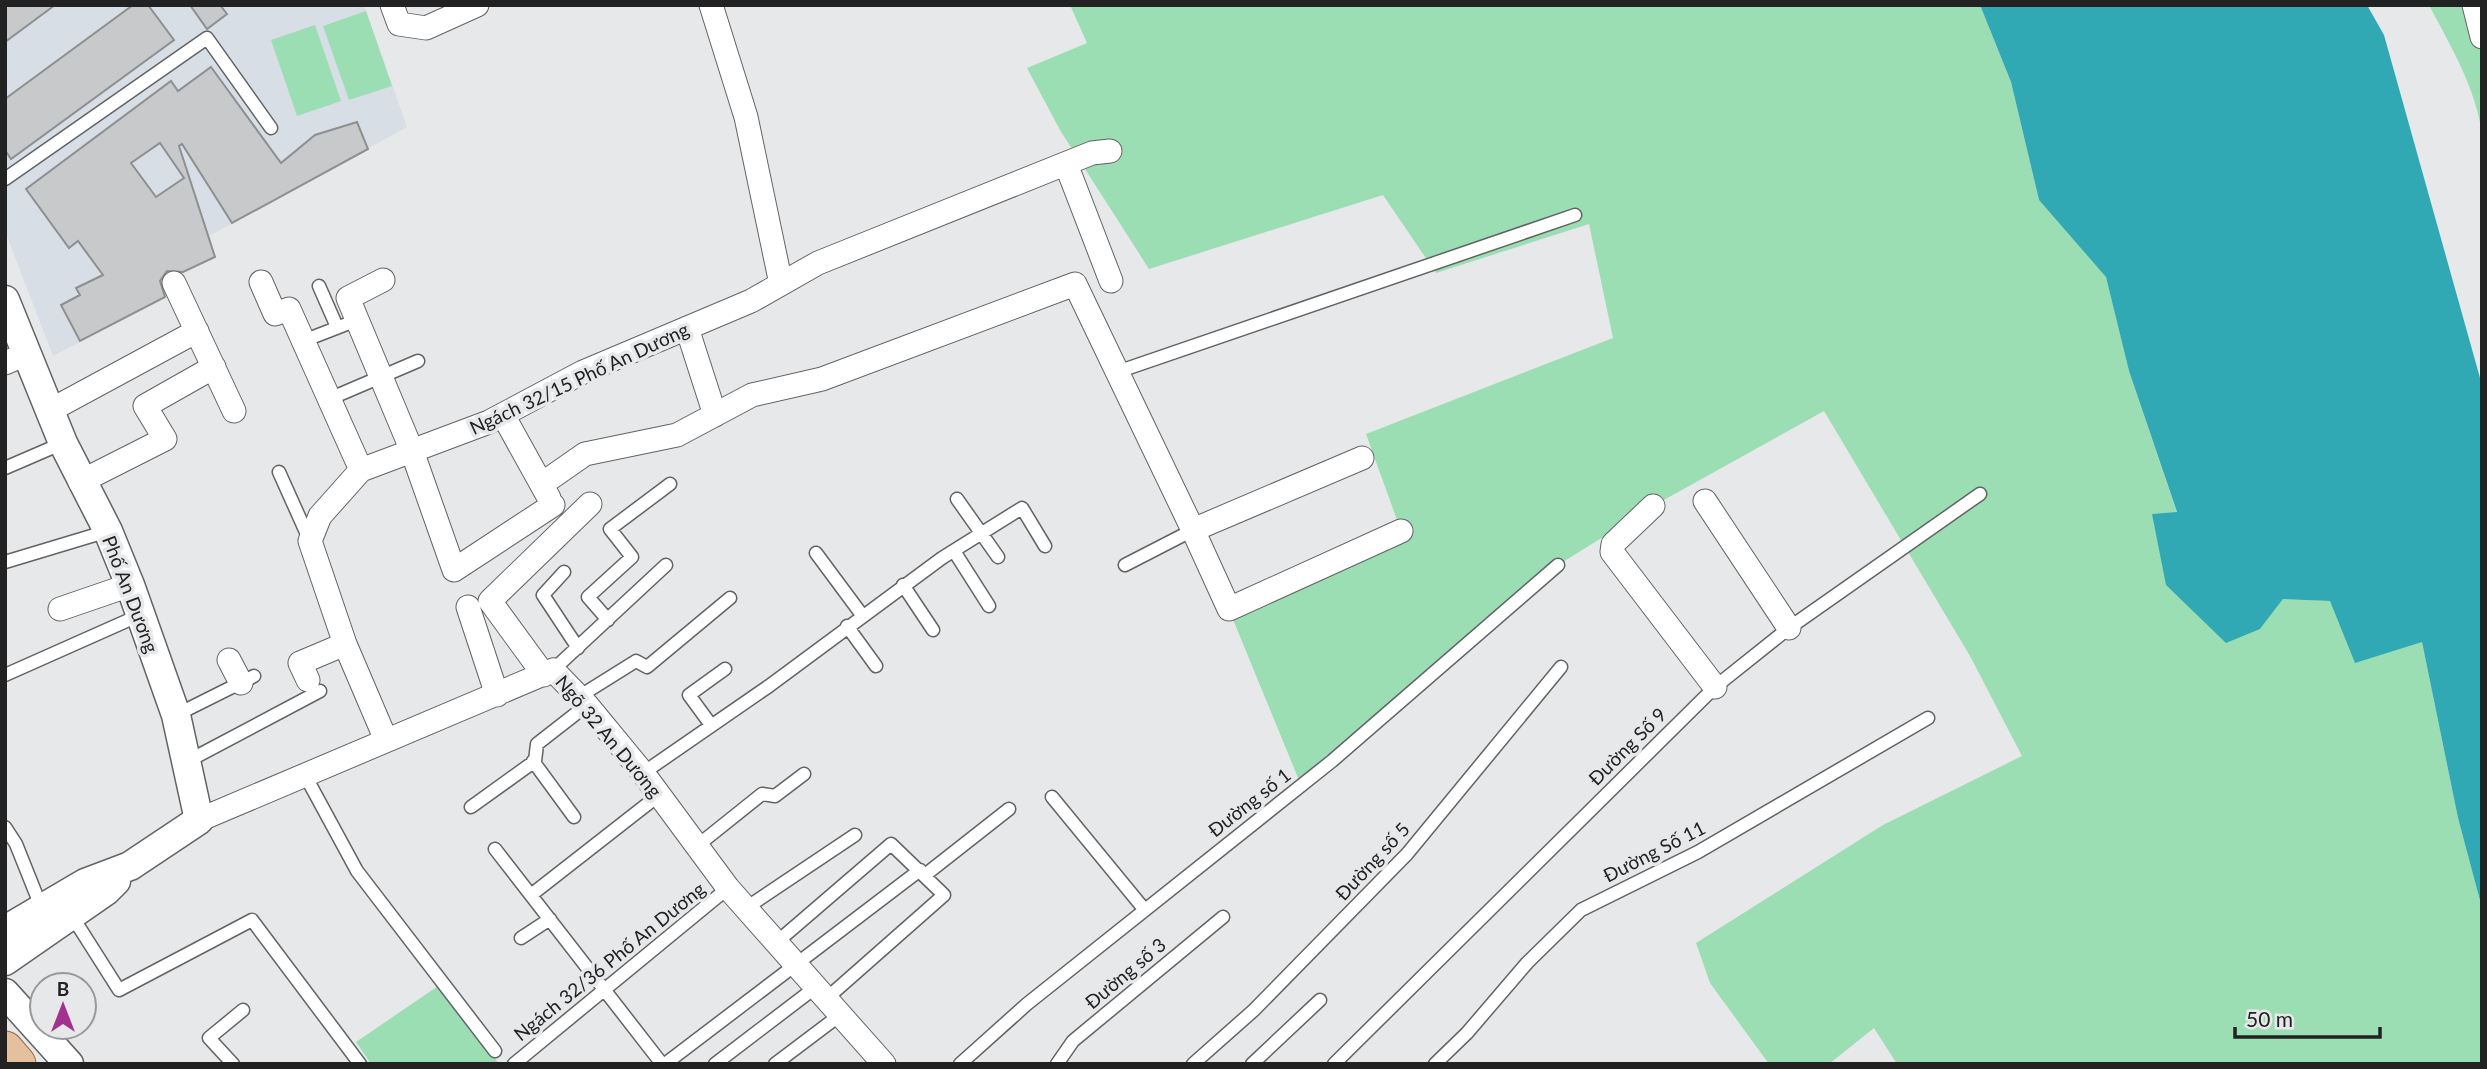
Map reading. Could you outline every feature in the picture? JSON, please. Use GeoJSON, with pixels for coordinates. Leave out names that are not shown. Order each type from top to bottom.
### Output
{"type":"FeatureCollection","features":[{"type":"Feature","properties":{"kind":"main road"},"geometry":{"type":"LineString","coordinates":[[5,1050],[17,1064]]}},
{"type":"Feature","properties":{"kind":"street"},"geometry":{"type":"LineString","coordinates":[[392,5],[400,24],[426,28],[477,5]]}},
{"type":"Feature","properties":{"kind":"street"},"geometry":{"type":"LineString","coordinates":[[2474,5],[2482,37]]}},
{"type":"Feature","properties":{"kind":"street"},"geometry":{"type":"LineString","coordinates":[[716,7],[746,117],[781,284]]}},
{"type":"Feature","properties":{"kind":"street","name":"Ngách 32/15 Phố An Dương"},"geometry":{"type":"LineString","coordinates":[[310,541],[320,516],[360,470],[503,415],[583,372],[751,301],[818,263],[1092,153],[1110,151]]}},
{"type":"Feature","properties":{"kind":"street"},"geometry":{"type":"LineString","coordinates":[[1066,164],[1111,281]]}},
{"type":"Feature","properties":{"kind":"street"},"geometry":{"type":"LineString","coordinates":[[383,280],[348,298],[347,323],[381,376],[412,451],[454,570],[553,505]]}},
{"type":"Feature","properties":{"kind":"street"},"geometry":{"type":"LineString","coordinates":[[261,282],[275,314],[289,309],[360,470]]}},
{"type":"Feature","properties":{"kind":"street"},"geometry":{"type":"LineString","coordinates":[[174,283],[234,411]]}},
{"type":"Feature","properties":{"kind":"street"},"geometry":{"type":"LineString","coordinates":[[542,484],[585,454],[677,435],[752,395],[822,379],[1074,284],[1229,609],[1401,531]]}},
{"type":"Feature","properties":{"kind":"street","name":"Phố An Dương"},"geometry":{"type":"LineString","coordinates":[[5,300],[16,358],[49,411],[80,482],[108,531],[130,585],[176,715],[199,820]]}},
{"type":"Feature","properties":{"kind":"street"},"geometry":{"type":"LineString","coordinates":[[687,328],[715,415]]}},
{"type":"Feature","properties":{"kind":"street"},"geometry":{"type":"LineString","coordinates":[[49,411],[197,331]]}},
{"type":"Feature","properties":{"kind":"street"},"geometry":{"type":"LineString","coordinates":[[80,482],[165,439],[145,406],[214,367]]}},
{"type":"Feature","properties":{"kind":"street"},"geometry":{"type":"LineString","coordinates":[[503,415],[566,525]]}},
{"type":"Feature","properties":{"kind":"street"},"geometry":{"type":"LineString","coordinates":[[1192,530],[1362,458]]}},
{"type":"Feature","properties":{"kind":"street"},"geometry":{"type":"LineString","coordinates":[[1705,502],[1789,628]]}},
{"type":"Feature","properties":{"kind":"street"},"geometry":{"type":"LineString","coordinates":[[549,673],[500,617],[490,601],[590,504]]}},
{"type":"Feature","properties":{"kind":"street"},"geometry":{"type":"LineString","coordinates":[[1653,506],[1613,544],[1612,552],[1715,687]]}},
{"type":"Feature","properties":{"kind":"street"},"geometry":{"type":"LineString","coordinates":[[310,541],[345,644],[386,740]]}},
{"type":"Feature","properties":{"kind":"street"},"geometry":{"type":"LineString","coordinates":[[60,609],[130,585]]}},
{"type":"Feature","properties":{"kind":"street"},"geometry":{"type":"LineString","coordinates":[[468,607],[497,695]]}},
{"type":"Feature","properties":{"kind":"street"},"geometry":{"type":"LineString","coordinates":[[314,686],[300,663],[345,644]]}},
{"type":"Feature","properties":{"kind":"street"},"geometry":{"type":"LineString","coordinates":[[229,660],[247,680]]}},
{"type":"Feature","properties":{"kind":"street","name":"Ngõ 32 An Dương"},"geometry":{"type":"LineString","coordinates":[[199,820],[549,673],[584,701],[643,773],[728,888],[884,1064]]}},
{"type":"Feature","properties":{"kind":"street"},"geometry":{"type":"LineString","coordinates":[[5,961],[106,891],[130,866],[199,820]]}},
{"type":"Feature","properties":{"kind":"street"},"geometry":{"type":"LineString","coordinates":[[5,930],[85,883],[130,866]]}},
{"type":"Feature","properties":{"kind":"street"},"geometry":{"type":"LineString","coordinates":[[5,993],[69,1064]]}},
{"type":"Feature","properties":{"kind":"lane"},"geometry":{"type":"LineString","coordinates":[[5,179],[207,38],[271,128]]}},
{"type":"Feature","properties":{"kind":"lane"},"geometry":{"type":"LineString","coordinates":[[1117,372],[1574,215]]}},
{"type":"Feature","properties":{"kind":"lane"},"geometry":{"type":"LineString","coordinates":[[303,341],[347,323],[319,286]]}},
{"type":"Feature","properties":{"kind":"lane"},"geometry":{"type":"LineString","coordinates":[[329,399],[418,361]]}},
{"type":"Feature","properties":{"kind":"lane"},"geometry":{"type":"LineString","coordinates":[[5,468],[63,443]]}},
{"type":"Feature","properties":{"kind":"lane"},"geometry":{"type":"LineString","coordinates":[[279,472],[310,541]]}},
{"type":"Feature","properties":{"kind":"lane"},"geometry":{"type":"LineString","coordinates":[[608,620],[588,597],[632,557],[610,529],[670,484]]}},
{"type":"Feature","properties":{"kind":"lane","name":"Đường Số 9"},"geometry":{"type":"LineString","coordinates":[[1334,1064],[1715,687],[1789,628],[1980,494]]}},
{"type":"Feature","properties":{"kind":"lane"},"geometry":{"type":"LineString","coordinates":[[957,499],[998,557]]}},
{"type":"Feature","properties":{"kind":"lane"},"geometry":{"type":"LineString","coordinates":[[643,773],[769,686],[903,585],[1022,508],[1045,545]]}},
{"type":"Feature","properties":{"kind":"lane"},"geometry":{"type":"LineString","coordinates":[[1125,565],[1192,530]]}},
{"type":"Feature","properties":{"kind":"lane"},"geometry":{"type":"LineString","coordinates":[[5,562],[108,531]]}},
{"type":"Feature","properties":{"kind":"lane"},"geometry":{"type":"LineString","coordinates":[[954,551],[989,606]]}},
{"type":"Feature","properties":{"kind":"lane"},"geometry":{"type":"LineString","coordinates":[[816,553],[862,615]]}},
{"type":"Feature","properties":{"kind":"lane"},"geometry":{"type":"LineString","coordinates":[[549,673],[666,565]]}},
{"type":"Feature","properties":{"kind":"lane","name":"Đường số 1"},"geometry":{"type":"LineString","coordinates":[[960,1064],[1027,1004],[1332,761],[1558,565]]}},
{"type":"Feature","properties":{"kind":"lane"},"geometry":{"type":"LineString","coordinates":[[564,572],[543,595],[578,648]]}},
{"type":"Feature","properties":{"kind":"lane"},"geometry":{"type":"LineString","coordinates":[[903,585],[933,630]]}},
{"type":"Feature","properties":{"kind":"lane"},"geometry":{"type":"LineString","coordinates":[[471,807],[533,761],[537,744],[584,701],[636,661],[647,667],[730,598]]}},
{"type":"Feature","properties":{"kind":"lane"},"geometry":{"type":"LineString","coordinates":[[5,675],[140,615]]}},
{"type":"Feature","properties":{"kind":"lane"},"geometry":{"type":"LineString","coordinates":[[847,626],[876,666]]}},
{"type":"Feature","properties":{"kind":"lane","name":"Đường số 5"},"geometry":{"type":"LineString","coordinates":[[1193,1064],[1254,1010],[1407,854],[1561,667]]}},
{"type":"Feature","properties":{"kind":"lane"},"geometry":{"type":"LineString","coordinates":[[711,725],[689,695],[725,669]]}},
{"type":"Feature","properties":{"kind":"lane"},"geometry":{"type":"LineString","coordinates":[[176,715],[247,680]]}},
{"type":"Feature","properties":{"kind":"lane"},"geometry":{"type":"LineString","coordinates":[[188,761],[314,686]]}},
{"type":"Feature","properties":{"kind":"lane","name":"Đường Số 11"},"geometry":{"type":"LineString","coordinates":[[1435,1064],[1467,1033],[1527,963],[1581,910],[1698,852],[1928,719]]}},
{"type":"Feature","properties":{"kind":"lane"},"geometry":{"type":"LineString","coordinates":[[533,761],[574,817]]}},
{"type":"Feature","properties":{"kind":"lane"},"geometry":{"type":"LineString","coordinates":[[697,846],[762,794],[775,796],[804,774]]}},
{"type":"Feature","properties":{"kind":"lane"},"geometry":{"type":"LineString","coordinates":[[306,777],[357,872],[495,1051]]}},
{"type":"Feature","properties":{"kind":"lane"},"geometry":{"type":"LineString","coordinates":[[531,895],[659,795]]}},
{"type":"Feature","properties":{"kind":"lane"},"geometry":{"type":"LineString","coordinates":[[1052,797],[1144,909]]}},
{"type":"Feature","properties":{"kind":"lane"},"geometry":{"type":"LineString","coordinates":[[495,849],[663,1064],[795,962],[1009,809]]}},
{"type":"Feature","properties":{"kind":"lane"},"geometry":{"type":"LineString","coordinates":[[5,827],[16,844],[43,909]]}},
{"type":"Feature","properties":{"kind":"lane"},"geometry":{"type":"LineString","coordinates":[[746,908],[855,835]]}},
{"type":"Feature","properties":{"kind":"lane"},"geometry":{"type":"LineString","coordinates":[[775,1064],[827,1000],[944,895],[891,844],[777,942]]}},
{"type":"Feature","properties":{"kind":"lane","name":"Ngách 32/36 Phố An Dương"},"geometry":{"type":"LineString","coordinates":[[514,1064],[728,888]]}},
{"type":"Feature","properties":{"kind":"lane"},"geometry":{"type":"LineString","coordinates":[[72,916],[119,990],[252,920],[360,1064]]}},
{"type":"Feature","properties":{"kind":"lane","name":"Đường số 3"},"geometry":{"type":"LineString","coordinates":[[1057,1064],[1073,1041],[1223,917]]}},
{"type":"Feature","properties":{"kind":"lane"},"geometry":{"type":"LineString","coordinates":[[521,938],[550,919]]}},
{"type":"Feature","properties":{"kind":"lane"},"geometry":{"type":"LineString","coordinates":[[715,1064],[827,1000]]}},
{"type":"Feature","properties":{"kind":"lane"},"geometry":{"type":"LineString","coordinates":[[1252,1064],[1320,1000]]}},
{"type":"Feature","properties":{"kind":"lane"},"geometry":{"type":"LineString","coordinates":[[233,1064],[209,1038],[243,1010]]}},
{"type":"Feature","properties":{"kind":"shaded area"},"geometry":{"type":"Polygon","coordinates":[[[5,5],[364,5],[407,127],[209,236],[215,257],[171,278],[177,291],[53,356],[5,231],[5,5]]]}},
{"type":"Feature","properties":{"kind":"green space"},"geometry":{"type":"Polygon","coordinates":[[[1070,5],[1980,5],[2011,82],[2039,200],[2106,276],[2129,371],[2177,513],[2152,514],[2260,629],[2283,599],[2330,601],[2422,642],[2458,818],[2482,908],[2482,1064],[1897,1064],[1874,1028],[1829,1064],[1769,1064],[1710,983],[1696,943],[1883,825],[2022,756],[1970,656],[1824,411],[1653,506],[1558,565],[1301,785],[1232,617],[1401,531],[1366,434],[1613,338],[1589,224],[1436,273],[1383,195],[1149,269],[1060,130],[1027,68],[1087,43],[1070,5]]]}},
{"type":"Feature","properties":{"kind":"green space"},"geometry":{"type":"Polygon","coordinates":[[[2429,5],[2482,5],[2482,134],[2468,84],[2429,5]]]}},
{"type":"Feature","properties":{"kind":"green space"},"geometry":{"type":"Polygon","coordinates":[[[366,11],[392,86],[349,100],[323,26],[366,11]]]}},
{"type":"Feature","properties":{"kind":"green space"},"geometry":{"type":"Polygon","coordinates":[[[315,25],[341,101],[297,116],[271,40],[315,25]]]}},
{"type":"Feature","properties":{"kind":"green space"},"geometry":{"type":"Polygon","coordinates":[[[444,982],[499,1064],[371,1064],[356,1042],[444,982]]]}},
{"type":"Feature","properties":{"kind":"water"},"geometry":{"type":"Polygon","coordinates":[[[1980,5],[2367,5],[2384,35],[2482,385],[2482,908],[2458,818],[2422,642],[2355,663],[2330,601],[2283,599],[2260,629],[2226,643],[2166,585],[2152,514],[2177,512],[2129,371],[2106,277],[2039,200],[2011,82],[1980,5]]]}},
{"type":"Feature","properties":{"kind":"building"},"geometry":{"type":"Polygon","coordinates":[[[5,5],[55,5],[5,42],[5,5]]]}},
{"type":"Feature","properties":{"kind":"building"},"geometry":{"type":"Polygon","coordinates":[[[133,5],[148,5],[174,40],[11,159],[5,150],[5,99],[133,5]]]}},
{"type":"Feature","properties":{"kind":"building"},"geometry":{"type":"Polygon","coordinates":[[[190,5],[220,5],[227,14],[207,29],[190,5]]]}},
{"type":"Feature","properties":{"kind":"building"},"geometry":{"type":"Polygon","coordinates":[[[211,67],[281,163],[315,135],[357,122],[368,149],[232,223],[182,144],[179,146],[215,257],[183,272],[167,271],[160,281],[165,297],[80,341],[61,305],[80,295],[76,288],[103,275],[78,241],[69,248],[26,189],[171,81],[178,91],[211,67]],[[160,143],[131,163],[156,197],[184,178],[160,143]]]}}]}
